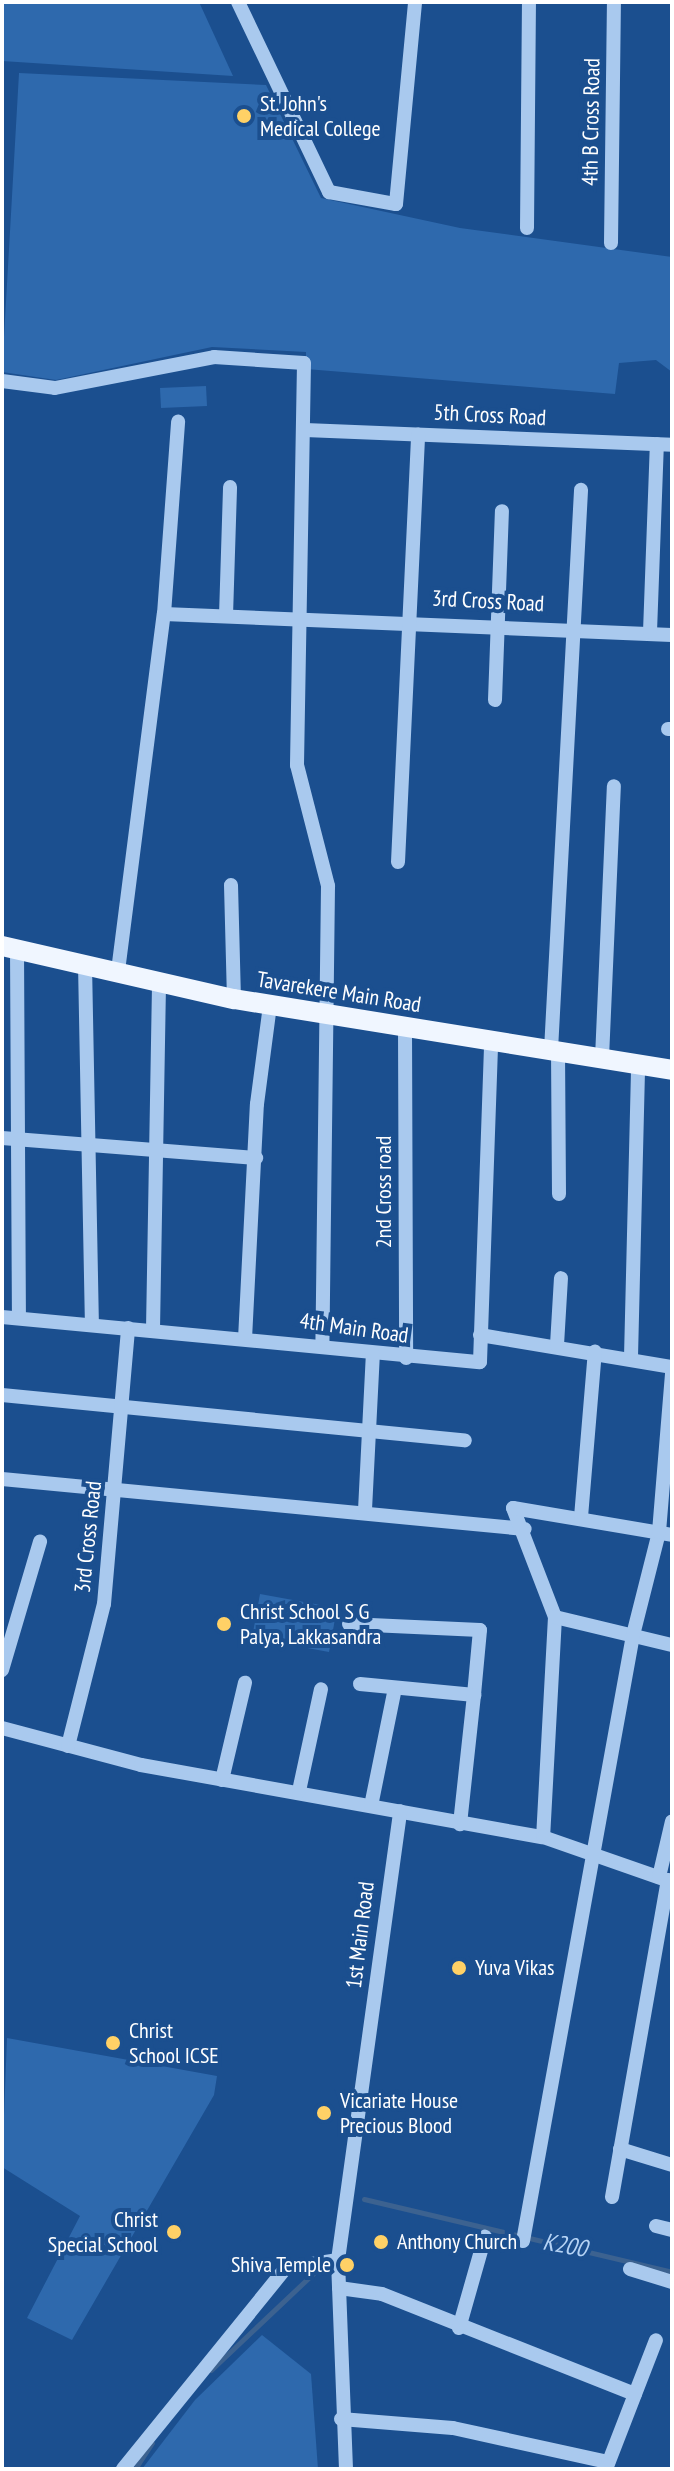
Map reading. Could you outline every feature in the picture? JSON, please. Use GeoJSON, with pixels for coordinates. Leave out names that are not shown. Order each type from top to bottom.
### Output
{"type":"FeatureCollection","features":[{"type":"Feature","properties":{"kind":"main road","name":"Tavarekere Main Road"},"geometry":{"type":"LineString","coordinates":[[10,947],[234,999],[672,1070]]}},
{"type":"Feature","properties":{"kind":"street"},"geometry":{"type":"LineString","coordinates":[[238,2],[329,192],[396,204],[415,2]]}},
{"type":"Feature","properties":{"kind":"street"},"geometry":{"type":"LineString","coordinates":[[527,228],[529,2]]}},
{"type":"Feature","properties":{"kind":"street","name":"4th B Cross Road"},"geometry":{"type":"LineString","coordinates":[[611,243],[614,2]]}},
{"type":"Feature","properties":{"kind":"street"},"geometry":{"type":"LineString","coordinates":[[2,381],[55,388],[214,357],[304,363],[297,765],[328,886],[322,1346]]}},
{"type":"Feature","properties":{"kind":"street"},"geometry":{"type":"LineString","coordinates":[[118,971],[164,614],[178,422]]}},
{"type":"Feature","properties":{"kind":"street","name":"5th Cross Road"},"geometry":{"type":"LineString","coordinates":[[305,430],[664,444]]}},
{"type":"Feature","properties":{"kind":"street"},"geometry":{"type":"LineString","coordinates":[[398,862],[413,619],[418,434]]}},
{"type":"Feature","properties":{"kind":"street"},"geometry":{"type":"LineString","coordinates":[[650,632],[664,444]]}},
{"type":"Feature","properties":{"kind":"street"},"geometry":{"type":"LineString","coordinates":[[226,616],[230,487]]}},
{"type":"Feature","properties":{"kind":"street"},"geometry":{"type":"LineString","coordinates":[[559,1194],[554,1051],[581,490]]}},
{"type":"Feature","properties":{"kind":"street"},"geometry":{"type":"LineString","coordinates":[[495,700],[502,511]]}},
{"type":"Feature","properties":{"kind":"street","name":"3rd Cross Road"},"geometry":{"type":"LineString","coordinates":[[164,614],[301,620],[413,619],[672,635]]}},
{"type":"Feature","properties":{"kind":"street"},"geometry":{"type":"LineString","coordinates":[[602,1058],[614,786]]}},
{"type":"Feature","properties":{"kind":"street"},"geometry":{"type":"LineString","coordinates":[[231,885],[234,999]]}},
{"type":"Feature","properties":{"kind":"street"},"geometry":{"type":"LineString","coordinates":[[10,947],[21,1139],[19,1318]]}},
{"type":"Feature","properties":{"kind":"street"},"geometry":{"type":"LineString","coordinates":[[85,964],[92,1322]]}},
{"type":"Feature","properties":{"kind":"street"},"geometry":{"type":"LineString","coordinates":[[153,1329],[159,980]]}},
{"type":"Feature","properties":{"kind":"street"},"geometry":{"type":"LineString","coordinates":[[245,1339],[256,1158],[270,1005]]}},
{"type":"Feature","properties":{"kind":"street","name":"2nd Cross road"},"geometry":{"type":"LineString","coordinates":[[405,1027],[406,1358]]}},
{"type":"Feature","properties":{"kind":"street"},"geometry":{"type":"LineString","coordinates":[[491,1040],[480,1335],[631,1357],[672,1367]]}},
{"type":"Feature","properties":{"kind":"street"},"geometry":{"type":"LineString","coordinates":[[631,1357],[638,1064]]}},
{"type":"Feature","properties":{"kind":"street"},"geometry":{"type":"LineString","coordinates":[[2,1138],[87,1142],[256,1158]]}},
{"type":"Feature","properties":{"kind":"street"},"geometry":{"type":"LineString","coordinates":[[557,1345],[561,1278]]}},
{"type":"Feature","properties":{"kind":"street","name":"4th Main Road"},"geometry":{"type":"LineString","coordinates":[[2,1317],[92,1322],[406,1358],[480,1362],[480,1335]]}},
{"type":"Feature","properties":{"kind":"street","name":"3rd Cross Road"},"geometry":{"type":"LineString","coordinates":[[68,1746],[104,1604],[114,1489],[126,1403],[128,1328]]}},
{"type":"Feature","properties":{"kind":"street"},"geometry":{"type":"LineString","coordinates":[[581,1517],[595,1352]]}},
{"type":"Feature","properties":{"kind":"street"},"geometry":{"type":"LineString","coordinates":[[365,1510],[373,1354]]}},
{"type":"Feature","properties":{"kind":"street"},"geometry":{"type":"LineString","coordinates":[[523,2241],[596,1856],[633,1635],[665,1534],[672,1374]]}},
{"type":"Feature","properties":{"kind":"street"},"geometry":{"type":"LineString","coordinates":[[2,1395],[126,1403],[465,1440]]}},
{"type":"Feature","properties":{"kind":"street"},"geometry":{"type":"LineString","coordinates":[[2,1479],[365,1510],[525,1529]]}},
{"type":"Feature","properties":{"kind":"street"},"geometry":{"type":"LineString","coordinates":[[543,1837],[555,1617],[525,1529],[513,1508],[581,1517],[665,1534]]}},
{"type":"Feature","properties":{"kind":"street"},"geometry":{"type":"LineString","coordinates":[[2,1670],[40,1542]]}},
{"type":"Feature","properties":{"kind":"street"},"geometry":{"type":"LineString","coordinates":[[555,1617],[672,1645]]}},
{"type":"Feature","properties":{"kind":"street"},"geometry":{"type":"LineString","coordinates":[[349,1624],[480,1630],[460,1824]]}},
{"type":"Feature","properties":{"kind":"street"},"geometry":{"type":"LineString","coordinates":[[222,1780],[245,1683]]}},
{"type":"Feature","properties":{"kind":"street"},"geometry":{"type":"LineString","coordinates":[[360,1684],[474,1695]]}},
{"type":"Feature","properties":{"kind":"street"},"geometry":{"type":"LineString","coordinates":[[371,1806],[395,1688]]}},
{"type":"Feature","properties":{"kind":"street"},"geometry":{"type":"LineString","coordinates":[[299,1791],[321,1689]]}},
{"type":"Feature","properties":{"kind":"street"},"geometry":{"type":"LineString","coordinates":[[2,1728],[222,1780],[299,1791],[460,1824],[543,1837],[666,1880]]}},
{"type":"Feature","properties":{"kind":"street","name":"1st Main Road"},"geometry":{"type":"LineString","coordinates":[[346,2469],[341,2419],[338,2260],[400,1811]]}},
{"type":"Feature","properties":{"kind":"street"},"geometry":{"type":"LineString","coordinates":[[612,2197],[666,1880],[672,1821]]}},
{"type":"Feature","properties":{"kind":"street"},"geometry":{"type":"LineString","coordinates":[[620,2149],[672,2165]]}},
{"type":"Feature","properties":{"kind":"street"},"geometry":{"type":"LineString","coordinates":[[656,2226],[672,2230]]}},
{"type":"Feature","properties":{"kind":"street"},"geometry":{"type":"LineString","coordinates":[[459,2328],[485,2237]]}},
{"type":"Feature","properties":{"kind":"street"},"geometry":{"type":"LineString","coordinates":[[123,2469],[286,2268],[338,2260]]}},
{"type":"Feature","properties":{"kind":"street"},"geometry":{"type":"LineString","coordinates":[[630,2269],[672,2282]]}},
{"type":"Feature","properties":{"kind":"street"},"geometry":{"type":"LineString","coordinates":[[339,2288],[382,2294],[459,2328],[635,2394]]}},
{"type":"Feature","properties":{"kind":"street"},"geometry":{"type":"LineString","coordinates":[[341,2419],[453,2428],[607,2465],[656,2340]]}},
{"type":"Feature","properties":{"kind":"shaded area"},"geometry":{"type":"Polygon","coordinates":[[[2,2],[199,2],[233,76],[2,61],[2,2]]]}},
{"type":"Feature","properties":{"kind":"shaded area","name":"St. John's Medical College"},"geometry":{"type":"Polygon","coordinates":[[[19,73],[266,85],[321,198],[460,228],[672,257],[672,372],[656,360],[619,363],[615,394],[306,369],[306,352],[212,347],[56,380],[2,372],[19,73]]]}},
{"type":"Feature","properties":{"kind":"shaded area"},"geometry":{"type":"Polygon","coordinates":[[[206,386],[207,406],[161,408],[160,388],[206,386]]]}},
{"type":"Feature","properties":{"kind":"shaded area"},"geometry":{"type":"Polygon","coordinates":[[[260,1594],[337,1608],[329,1652],[252,1638],[260,1594]]]}},
{"type":"Feature","properties":{"kind":"shaded area"},"geometry":{"type":"Polygon","coordinates":[[[7,2038],[217,2076],[214,2095],[72,2340],[27,2318],[80,2216],[2,2167],[7,2038]]]}},
{"type":"Feature","properties":{"kind":"shaded area"},"geometry":{"type":"Polygon","coordinates":[[[262,2335],[311,2374],[318,2469],[142,2469],[195,2400],[262,2335]]]}},
{"type":"Feature","properties":{"kind":"waterway","name":"K200"},"geometry":{"type":"LineString","coordinates":[[364,2199],[672,2272]]}},
{"type":"Feature","properties":{"kind":"waterway","name":"K200"},"geometry":{"type":"LineString","coordinates":[[211,2370],[319,2268]]}},
{"type":"Feature","properties":{"kind":"waterway","name":"K200"},"geometry":{"type":"LineString","coordinates":[[135,2469],[152,2443]]}},
{"type":"Feature","properties":{"kind":"place","name":"St. John's Medical College"},"geometry":{"type":"Point","coordinates":[244,116]}},
{"type":"Feature","properties":{"kind":"place","name":"Christ School S G Palya, Lakkasandra"},"geometry":{"type":"Point","coordinates":[224,1624]}},
{"type":"Feature","properties":{"kind":"place","name":"Yuva Vikas"},"geometry":{"type":"Point","coordinates":[459,1968]}},
{"type":"Feature","properties":{"kind":"place","name":"Christ School ICSE"},"geometry":{"type":"Point","coordinates":[113,2043]}},
{"type":"Feature","properties":{"kind":"place","name":"Vicariate House Precious Blood"},"geometry":{"type":"Point","coordinates":[324,2113]}},
{"type":"Feature","properties":{"kind":"place","name":"Christ Special School"},"geometry":{"type":"Point","coordinates":[174,2232]}},
{"type":"Feature","properties":{"kind":"place","name":"Anthony Church"},"geometry":{"type":"Point","coordinates":[381,2242]}},
{"type":"Feature","properties":{"kind":"place","name":"Shiva Temple"},"geometry":{"type":"Point","coordinates":[347,2265]}}]}
